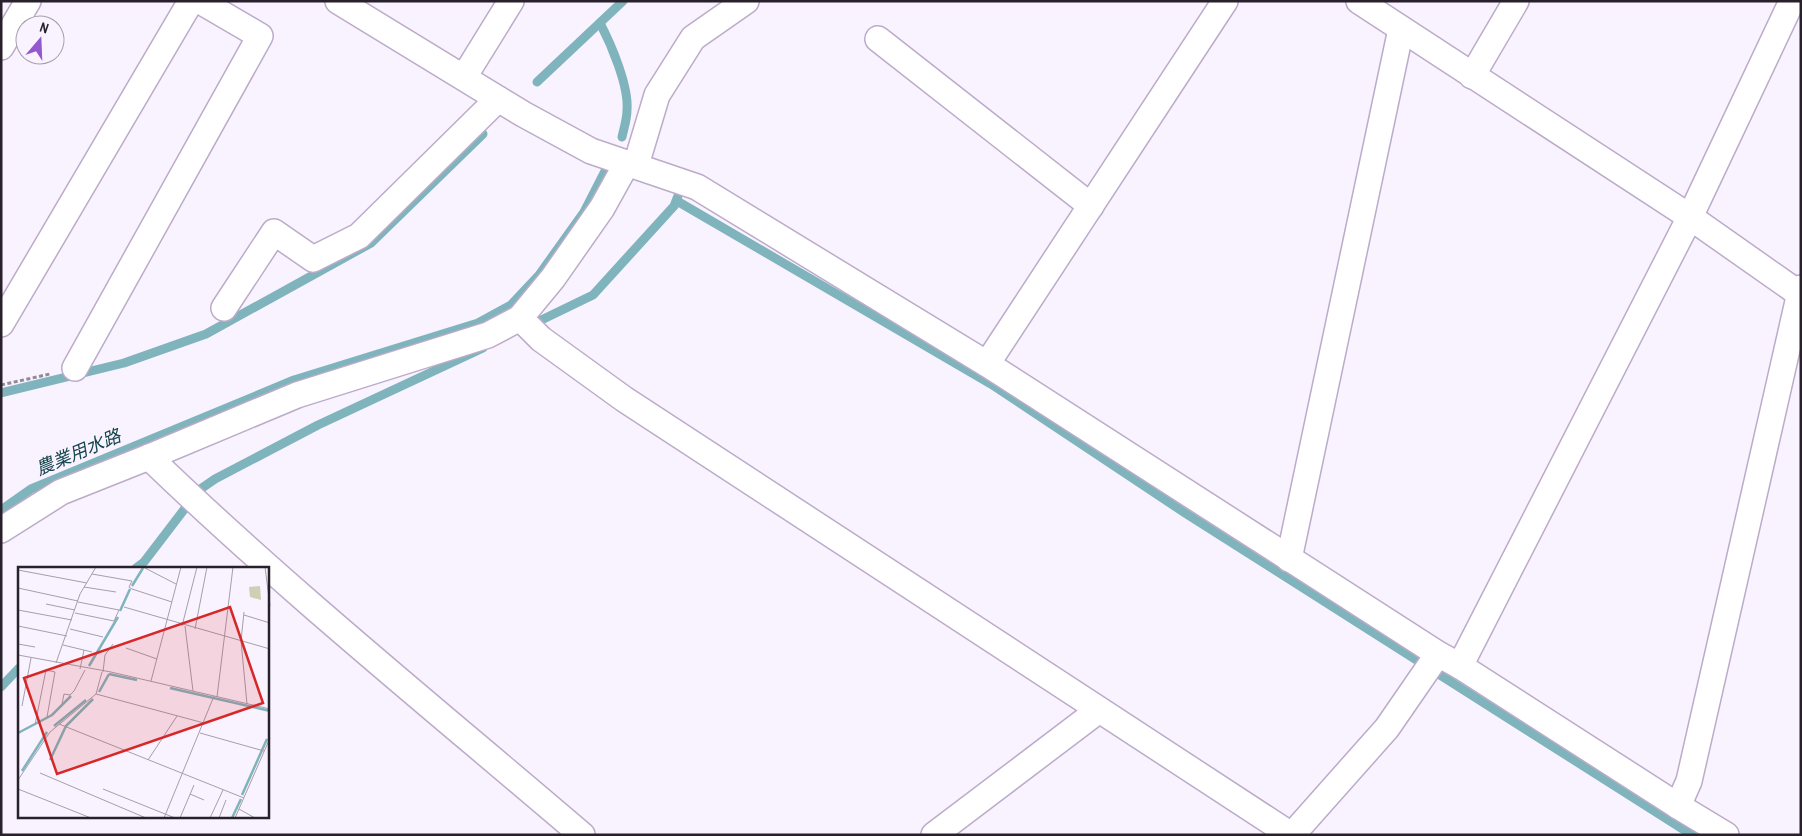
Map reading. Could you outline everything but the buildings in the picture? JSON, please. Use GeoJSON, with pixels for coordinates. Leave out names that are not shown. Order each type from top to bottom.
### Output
{"type":"FeatureCollection","features":[{"type":"Feature","properties":{"kind":"street"},"geometry":{"type":"LineString","coordinates":[[1,47],[28,1]]}},
{"type":"Feature","properties":{"kind":"street"},"geometry":{"type":"LineString","coordinates":[[1,324],[191,1]]}},
{"type":"Feature","properties":{"kind":"street"},"geometry":{"type":"LineString","coordinates":[[75,368],[260,36],[227,8],[200,1]]}},
{"type":"Feature","properties":{"kind":"street"},"geometry":{"type":"LineString","coordinates":[[338,1],[498,99],[591,151],[697,187],[987,364],[1289,559],[1431,664],[1460,666],[1726,835]]}},
{"type":"Feature","properties":{"kind":"street"},"geometry":{"type":"LineString","coordinates":[[464,77],[511,1]]}},
{"type":"Feature","properties":{"kind":"street"},"geometry":{"type":"LineString","coordinates":[[1,530],[60,492],[149,458],[297,396],[525,324],[553,278],[632,164],[657,94],[693,38],[746,1]]}},
{"type":"Feature","properties":{"kind":"street"},"geometry":{"type":"LineString","coordinates":[[987,364],[1225,1]]}},
{"type":"Feature","properties":{"kind":"street"},"geometry":{"type":"LineString","coordinates":[[1472,76],[1516,1]]}},
{"type":"Feature","properties":{"kind":"street"},"geometry":{"type":"LineString","coordinates":[[1460,666],[1690,217],[1792,1]]}},
{"type":"Feature","properties":{"kind":"street"},"geometry":{"type":"LineString","coordinates":[[1375,6],[1401,29],[1690,217],[1800,292],[1689,781],[1678,806]]}},
{"type":"Feature","properties":{"kind":"street"},"geometry":{"type":"LineString","coordinates":[[1289,559],[1401,29]]}},
{"type":"Feature","properties":{"kind":"street"},"geometry":{"type":"LineString","coordinates":[[878,39],[1091,206]]}},
{"type":"Feature","properties":{"kind":"street"},"geometry":{"type":"LineString","coordinates":[[224,308],[274,232],[313,259],[359,236],[498,99]]}},
{"type":"Feature","properties":{"kind":"street"},"geometry":{"type":"LineString","coordinates":[[525,324],[541,339],[624,399],[1291,835],[1387,728],[1431,664]]}},
{"type":"Feature","properties":{"kind":"street"},"geometry":{"type":"LineString","coordinates":[[149,458],[322,613],[582,835]]}},
{"type":"Feature","properties":{"kind":"street"},"geometry":{"type":"LineString","coordinates":[[934,835],[1099,710]]}},
{"type":"Feature","properties":{"kind":"path"},"geometry":{"type":"LineString","coordinates":[[1,385],[75,368]]}},
{"type":"Feature","properties":{"kind":"waterway"},"geometry":{"type":"LineString","coordinates":[[537,82],[623,1]]}},
{"type":"Feature","properties":{"kind":"waterway"},"geometry":{"type":"LineString","coordinates":[[600,23],[614,53],[625,89],[627,113],[622,137]]}},
{"type":"Feature","properties":{"kind":"waterway"},"geometry":{"type":"LineString","coordinates":[[1,393],[124,363],[206,334],[371,243],[483,134]]}},
{"type":"Feature","properties":{"kind":"waterway","name":"農業用水路"},"geometry":{"type":"LineString","coordinates":[[1,510],[31,489],[294,380],[478,323],[511,305],[539,275],[584,212],[605,171]]}},
{"type":"Feature","properties":{"kind":"waterway"},"geometry":{"type":"LineString","coordinates":[[531,325],[593,295],[674,206],[678,196]]}},
{"type":"Feature","properties":{"kind":"waterway"},"geometry":{"type":"LineString","coordinates":[[677,201],[991,384],[1185,513],[1692,835]]}},
{"type":"Feature","properties":{"kind":"waterway"},"geometry":{"type":"LineString","coordinates":[[137,567],[144,562],[199,490],[215,479],[318,425],[483,348]]}},
{"type":"Feature","properties":{"kind":"waterway"},"geometry":{"type":"LineString","coordinates":[[1,687],[18,669]]}}]}
